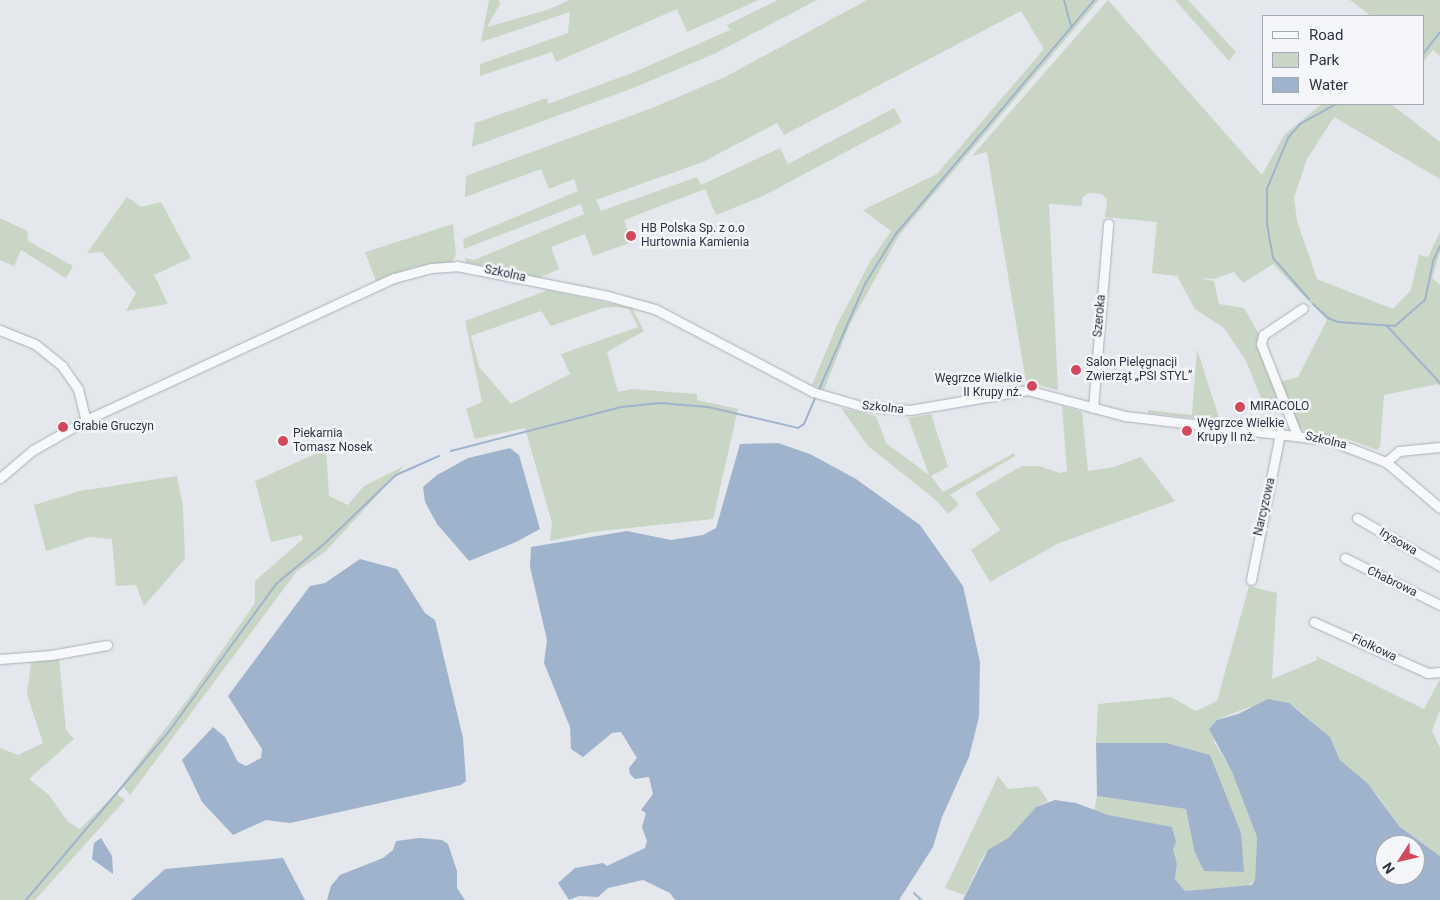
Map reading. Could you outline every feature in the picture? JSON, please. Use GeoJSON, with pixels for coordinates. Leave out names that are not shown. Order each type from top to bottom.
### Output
{"type":"FeatureCollection","features":[{"type":"Feature","properties":{"kind":"street","name":"Szeroka"},"geometry":{"type":"LineString","coordinates":[[1093,408],[1108,224]]}},
{"type":"Feature","properties":{"kind":"street","name":"Szkolna"},"geometry":{"type":"LineString","coordinates":[[0,478],[34,450],[86,420],[360,294],[414,272],[457,266],[608,296],[667,314],[823,396],[877,409],[902,411],[1027,390],[1137,418],[1297,434],[1346,445],[1386,462],[1440,508]]}},
{"type":"Feature","properties":{"kind":"street"},"geometry":{"type":"LineString","coordinates":[[1297,434],[1261,344],[1263,335],[1303,308]]}},
{"type":"Feature","properties":{"kind":"street"},"geometry":{"type":"LineString","coordinates":[[0,330],[35,344],[62,366],[78,389],[86,420]]}},
{"type":"Feature","properties":{"kind":"street","name":"Narcyzowa"},"geometry":{"type":"LineString","coordinates":[[1251,580],[1280,433]]}},
{"type":"Feature","properties":{"kind":"street"},"geometry":{"type":"LineString","coordinates":[[1386,462],[1399,451],[1440,447]]}},
{"type":"Feature","properties":{"kind":"street","name":"Irysowa"},"geometry":{"type":"LineString","coordinates":[[1357,518],[1440,566]]}},
{"type":"Feature","properties":{"kind":"street","name":"Chabrowa"},"geometry":{"type":"LineString","coordinates":[[1344,558],[1440,605]]}},
{"type":"Feature","properties":{"kind":"street","name":"Fiołkowa"},"geometry":{"type":"LineString","coordinates":[[1314,622],[1436,673]]}},
{"type":"Feature","properties":{"kind":"street"},"geometry":{"type":"LineString","coordinates":[[0,659],[51,656],[107,646]]}},
{"type":"Feature","properties":{"kind":"green space"},"geometry":{"type":"Polygon","coordinates":[[[489,0],[499,0],[500,4],[487,27],[550,9],[569,0],[759,0],[687,32],[677,9],[556,62],[552,52],[480,76],[480,64],[568,33],[570,12],[481,42],[489,0]]]}},
{"type":"Feature","properties":{"kind":"green space"},"geometry":{"type":"Polygon","coordinates":[[[778,0],[817,0],[716,53],[636,87],[472,147],[475,123],[547,98],[548,104],[632,73],[730,30],[727,25],[778,0]]]}},
{"type":"Feature","properties":{"kind":"green space"},"geometry":{"type":"Polygon","coordinates":[[[867,0],[1099,0],[900,234],[850,324],[824,390],[812,385],[837,325],[870,262],[891,231],[863,210],[937,174],[1044,49],[1021,11],[784,135],[777,123],[703,162],[596,200],[601,211],[697,177],[701,185],[780,148],[788,164],[894,108],[902,122],[761,197],[716,215],[705,189],[624,220],[632,242],[593,256],[585,234],[551,247],[559,269],[539,278],[466,262],[465,258],[474,260],[584,214],[581,204],[464,249],[463,239],[578,191],[574,179],[549,189],[541,169],[465,197],[466,176],[652,108],[725,77],[867,0]]]}},
{"type":"Feature","properties":{"kind":"green space"},"geometry":{"type":"Polygon","coordinates":[[[1108,0],[1262,175],[1285,134],[1321,105],[1392,105],[1440,142],[1440,179],[1334,117],[1307,159],[1294,197],[1297,221],[1317,279],[1393,309],[1411,290],[1419,255],[1428,257],[1440,232],[1440,252],[1432,278],[1440,285],[1440,387],[1438,384],[1384,395],[1380,447],[1377,450],[1347,439],[1298,429],[1279,382],[1298,377],[1327,320],[1273,264],[1243,283],[1234,272],[1213,279],[1197,278],[1214,281],[1219,304],[1244,308],[1260,336],[1285,413],[1267,413],[1246,361],[1224,328],[1195,309],[1177,276],[1152,273],[1157,222],[1105,217],[1107,200],[1102,194],[1088,193],[1082,198],[1082,206],[1049,204],[1058,390],[1026,382],[987,152],[972,156],[1108,0]]]}},
{"type":"Feature","properties":{"kind":"green space"},"geometry":{"type":"Polygon","coordinates":[[[1175,0],[1188,0],[1236,52],[1229,61],[1175,0]]]}},
{"type":"Feature","properties":{"kind":"green space"},"geometry":{"type":"Polygon","coordinates":[[[1350,0],[1440,0],[1440,56],[1433,50],[1425,60],[1425,15],[1370,15],[1350,0]]]}},
{"type":"Feature","properties":{"kind":"green space"},"geometry":{"type":"Polygon","coordinates":[[[127,197],[141,207],[161,202],[191,258],[154,275],[168,304],[126,311],[136,293],[102,252],[87,253],[127,197]]]}},
{"type":"Feature","properties":{"kind":"green space"},"geometry":{"type":"Polygon","coordinates":[[[0,218],[27,231],[28,241],[73,266],[66,278],[21,250],[14,266],[0,260],[0,218]]]}},
{"type":"Feature","properties":{"kind":"green space"},"geometry":{"type":"Polygon","coordinates":[[[453,224],[456,255],[451,263],[414,267],[376,281],[365,252],[453,224]]]}},
{"type":"Feature","properties":{"kind":"green space"},"geometry":{"type":"Polygon","coordinates":[[[548,290],[632,308],[644,331],[607,352],[618,392],[631,389],[697,394],[697,400],[738,409],[713,519],[592,532],[550,541],[552,523],[525,428],[475,439],[466,409],[482,402],[465,321],[548,290]],[[603,308],[551,326],[541,311],[471,336],[479,367],[511,404],[570,374],[561,354],[638,327],[629,309],[603,308]]]}},
{"type":"Feature","properties":{"kind":"green space"},"geometry":{"type":"Polygon","coordinates":[[[1197,349],[1220,421],[1148,413],[1148,410],[1192,415],[1197,349]]]}},
{"type":"Feature","properties":{"kind":"green space"},"geometry":{"type":"Polygon","coordinates":[[[1062,406],[1082,412],[1088,471],[1114,467],[1141,457],[1175,501],[1057,544],[990,582],[971,550],[1000,530],[975,493],[1022,466],[1039,466],[1060,473],[1067,471],[1062,406]]]}},
{"type":"Feature","properties":{"kind":"green space"},"geometry":{"type":"Polygon","coordinates":[[[841,408],[876,416],[886,443],[929,475],[908,418],[931,414],[948,467],[931,476],[943,492],[1014,453],[1015,456],[950,495],[959,504],[948,514],[937,501],[868,446],[841,408]]]}},
{"type":"Feature","properties":{"kind":"green space"},"geometry":{"type":"Polygon","coordinates":[[[326,449],[329,496],[348,505],[364,486],[404,466],[325,552],[297,571],[130,795],[122,785],[188,699],[255,603],[255,581],[303,539],[301,535],[271,542],[255,481],[326,449]]]}},
{"type":"Feature","properties":{"kind":"green space"},"geometry":{"type":"Polygon","coordinates":[[[177,476],[183,507],[185,559],[144,606],[136,585],[116,586],[112,539],[89,537],[46,551],[34,505],[80,491],[177,476]]]}},
{"type":"Feature","properties":{"kind":"green space"},"geometry":{"type":"Polygon","coordinates":[[[1249,586],[1277,593],[1272,679],[1317,660],[1316,656],[1424,709],[1440,679],[1440,710],[1432,731],[1440,748],[1440,856],[1425,845],[1425,835],[1411,835],[1400,827],[1378,796],[1340,760],[1330,737],[1296,708],[1249,707],[1217,720],[1214,742],[1232,772],[1257,837],[1255,879],[1249,886],[1185,891],[1175,879],[1177,864],[1173,849],[1094,811],[1097,796],[1186,809],[1194,850],[1219,780],[1210,755],[1167,743],[1096,743],[1098,704],[1171,697],[1196,711],[1217,701],[1249,586]]]}},
{"type":"Feature","properties":{"kind":"green space"},"geometry":{"type":"Polygon","coordinates":[[[59,658],[66,730],[74,739],[29,779],[49,795],[68,822],[80,829],[116,793],[125,800],[35,900],[0,900],[0,748],[18,755],[43,743],[27,694],[31,663],[59,658]]]}},
{"type":"Feature","properties":{"kind":"green space"},"geometry":{"type":"Polygon","coordinates":[[[998,776],[1008,789],[1038,786],[1048,801],[1036,807],[1008,838],[984,855],[965,895],[945,888],[998,776]]]}},
{"type":"Feature","properties":{"kind":"water"},"geometry":{"type":"Polygon","coordinates":[[[778,443],[810,454],[856,479],[920,525],[963,586],[980,662],[979,717],[969,757],[942,817],[933,847],[899,900],[675,900],[670,893],[643,880],[608,888],[598,897],[579,896],[569,900],[558,883],[575,868],[603,863],[607,866],[645,848],[647,841],[642,827],[646,813],[641,810],[653,794],[649,777],[635,779],[630,774],[629,768],[637,758],[621,732],[612,733],[583,757],[571,749],[570,727],[544,663],[547,640],[530,567],[531,547],[627,531],[671,540],[703,535],[716,528],[740,444],[778,443]]]}},
{"type":"Feature","properties":{"kind":"water"},"geometry":{"type":"Polygon","coordinates":[[[510,448],[519,455],[540,529],[516,542],[469,561],[437,524],[425,502],[423,487],[437,475],[468,458],[510,448]]]}},
{"type":"Feature","properties":{"kind":"water"},"geometry":{"type":"Polygon","coordinates":[[[360,559],[397,569],[425,613],[435,620],[463,738],[466,781],[461,785],[290,823],[266,820],[233,835],[202,802],[182,760],[213,727],[225,737],[238,762],[246,766],[261,758],[262,749],[228,696],[310,586],[325,583],[360,559]]]}},
{"type":"Feature","properties":{"kind":"water"},"geometry":{"type":"Polygon","coordinates":[[[1268,699],[1289,703],[1330,737],[1340,760],[1368,784],[1400,827],[1411,835],[1375,835],[1375,885],[1425,885],[1425,845],[1440,856],[1440,900],[963,900],[988,850],[1008,838],[1036,807],[1055,800],[1076,803],[1108,815],[1172,827],[1176,842],[1173,849],[1177,864],[1175,879],[1185,891],[1252,885],[1255,879],[1257,837],[1232,772],[1209,729],[1217,720],[1238,714],[1268,699]]]}},
{"type":"Feature","properties":{"kind":"water"},"geometry":{"type":"Polygon","coordinates":[[[1096,743],[1167,743],[1210,755],[1241,833],[1244,872],[1204,871],[1194,850],[1186,809],[1097,796],[1096,743]]]}},
{"type":"Feature","properties":{"kind":"water"},"geometry":{"type":"Polygon","coordinates":[[[101,838],[112,856],[113,874],[92,859],[94,843],[101,838]]]}},
{"type":"Feature","properties":{"kind":"water"},"geometry":{"type":"Polygon","coordinates":[[[419,838],[442,840],[448,844],[457,871],[457,888],[465,900],[327,900],[331,886],[340,875],[383,858],[393,850],[396,841],[419,838]]]}},
{"type":"Feature","properties":{"kind":"water"},"geometry":{"type":"Polygon","coordinates":[[[283,858],[305,900],[131,900],[165,869],[283,858]]]}},
{"type":"Feature","properties":{"kind":"waterway"},"geometry":{"type":"LineString","coordinates":[[1064,0],[1071,26]]}},
{"type":"Feature","properties":{"kind":"waterway"},"geometry":{"type":"LineString","coordinates":[[818,392],[865,284],[895,235],[1094,0]]}},
{"type":"Feature","properties":{"kind":"waterway"},"geometry":{"type":"LineString","coordinates":[[1425,52],[1440,32]]}},
{"type":"Feature","properties":{"kind":"waterway"},"geometry":{"type":"LineString","coordinates":[[1309,299],[1273,258],[1267,224],[1267,189],[1288,138],[1300,124],[1334,105]]}},
{"type":"Feature","properties":{"kind":"waterway"},"geometry":{"type":"LineString","coordinates":[[1313,304],[1328,318],[1338,322],[1395,326],[1425,300],[1433,261],[1440,246]]}},
{"type":"Feature","properties":{"kind":"waterway"},"geometry":{"type":"LineString","coordinates":[[1387,326],[1440,383]]}},
{"type":"Feature","properties":{"kind":"waterway"},"geometry":{"type":"LineString","coordinates":[[451,451],[621,407],[660,403],[708,407],[798,428],[804,424],[816,396]]}},
{"type":"Feature","properties":{"kind":"waterway"},"geometry":{"type":"LineString","coordinates":[[26,900],[170,730],[276,584],[323,545],[396,475],[439,456]]}},
{"type":"Feature","properties":{"kind":"waterway"},"geometry":{"type":"LineString","coordinates":[[914,893],[921,900]]}},
{"type":"Feature","properties":{"kind":"place","name":"HB Polska Sp. z o.o Hurtownia Kamienia"},"geometry":{"type":"Point","coordinates":[631,236]}},
{"type":"Feature","properties":{"kind":"place","name":"Salon Pielęgnacji Zwierząt „PSI STYL”"},"geometry":{"type":"Point","coordinates":[1076,370]}},
{"type":"Feature","properties":{"kind":"place","name":"Węgrzce Wielkie II Krupy nż."},"geometry":{"type":"Point","coordinates":[1032,386]}},
{"type":"Feature","properties":{"kind":"place","name":"MIRACOLO"},"geometry":{"type":"Point","coordinates":[1240,407]}},
{"type":"Feature","properties":{"kind":"place","name":"Grabie Gruczyn"},"geometry":{"type":"Point","coordinates":[63,427]}},
{"type":"Feature","properties":{"kind":"place","name":"Węgrzce Wielkie Krupy II nż."},"geometry":{"type":"Point","coordinates":[1187,431]}},
{"type":"Feature","properties":{"kind":"place","name":"Piekarnia Tomasz Nosek"},"geometry":{"type":"Point","coordinates":[283,441]}}]}
